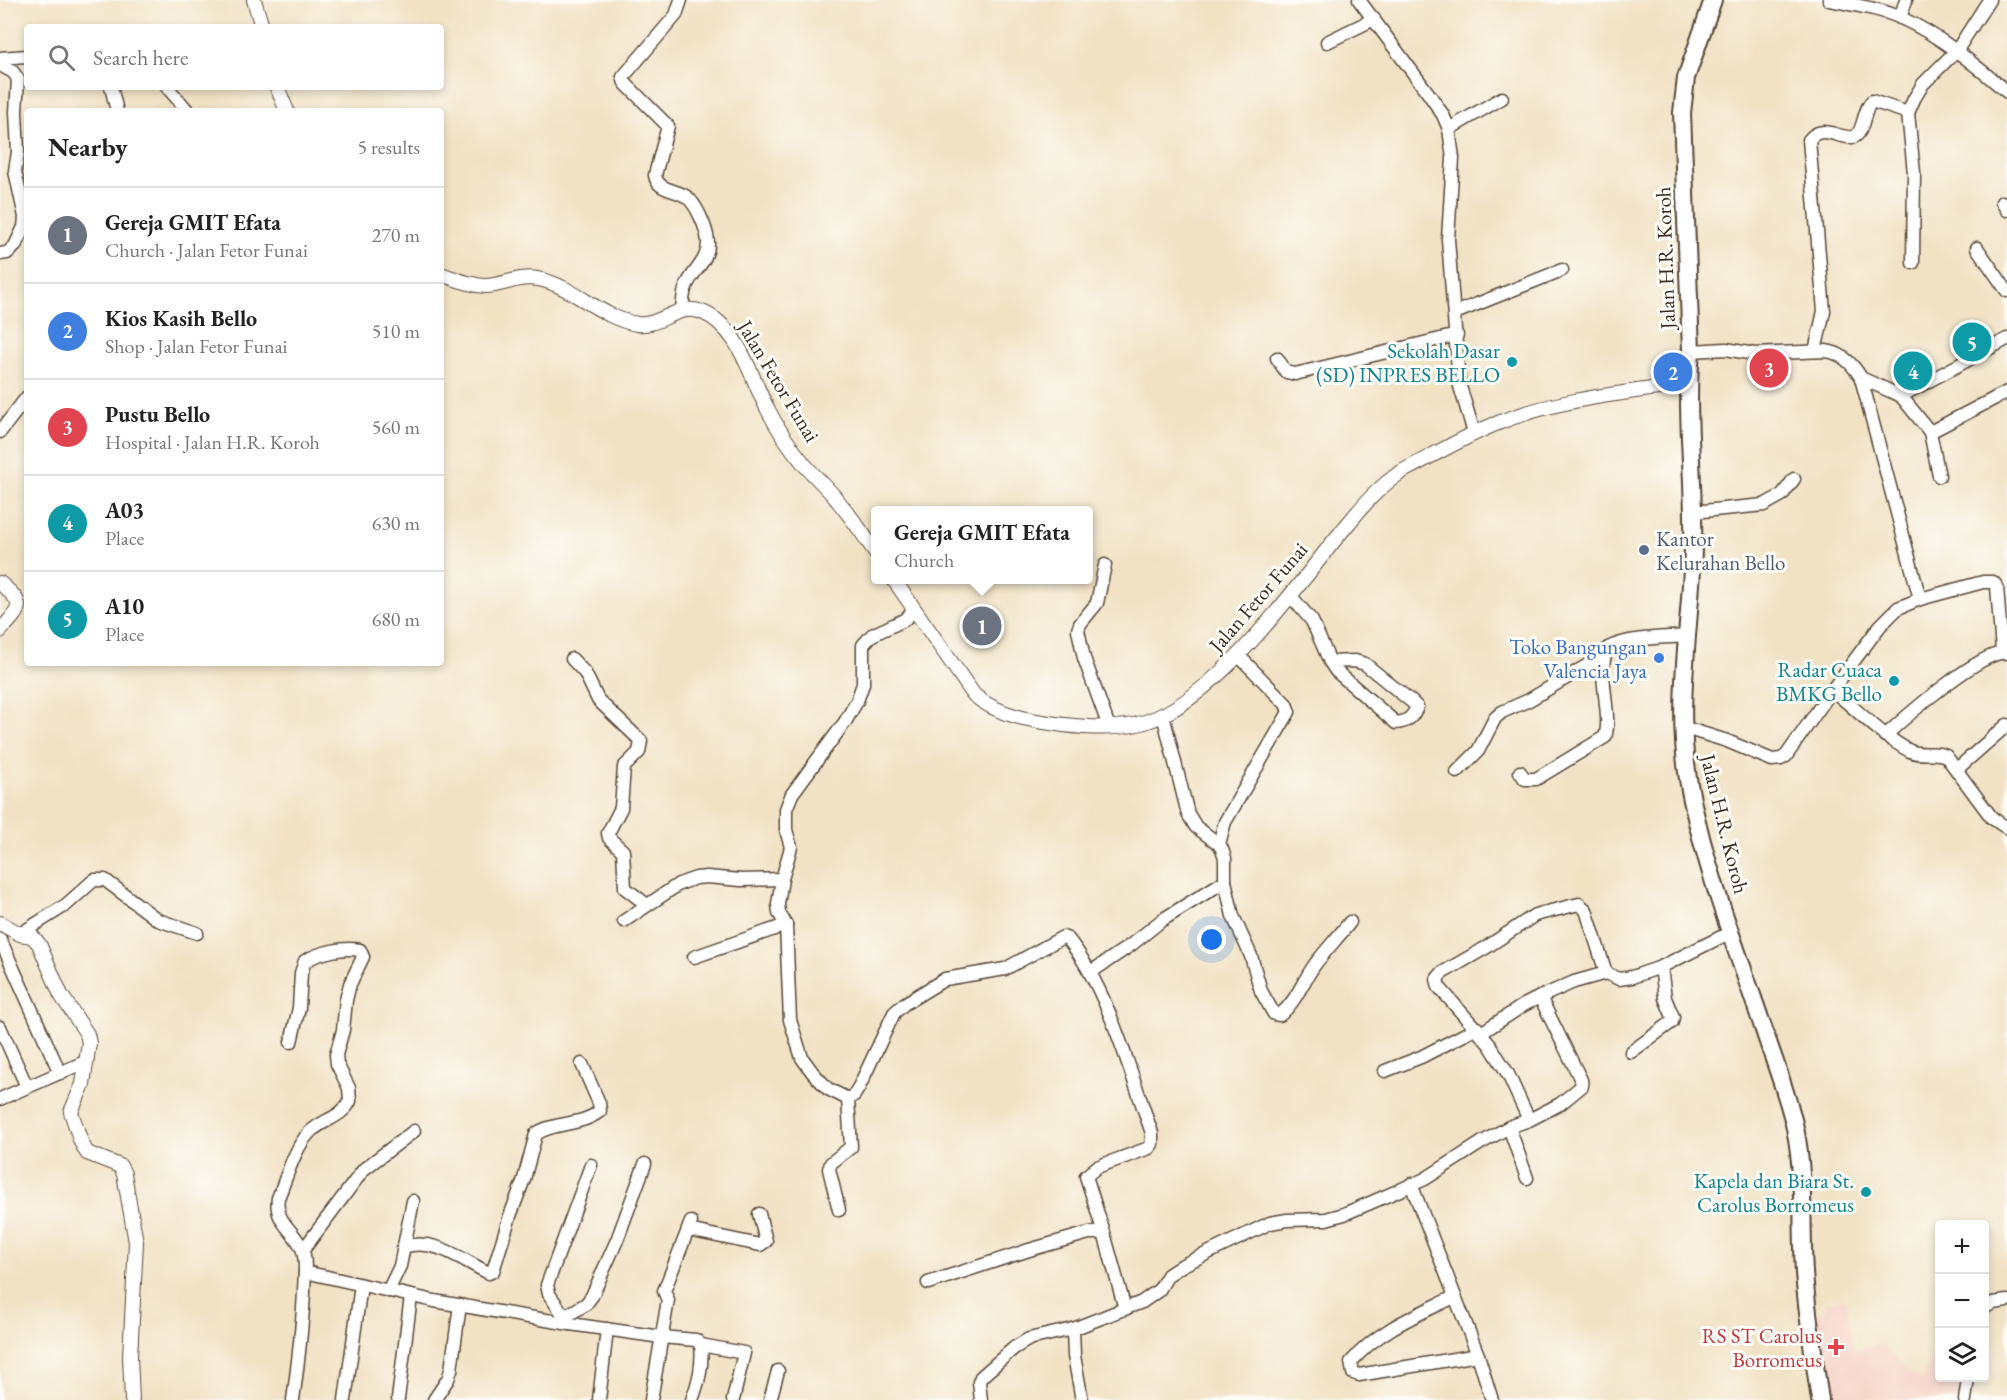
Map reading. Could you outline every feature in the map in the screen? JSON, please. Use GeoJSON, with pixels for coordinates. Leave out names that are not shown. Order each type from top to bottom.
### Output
{"type":"FeatureCollection","features":[{"type":"Feature","properties":{"kind":"main road","name":"Jalan H.R. Koroh"},"geometry":{"type":"LineString","coordinates":[[1713,0],[1686,78],[1682,113],[1691,351],[1688,384],[1693,512],[1691,599],[1682,746],[1698,828],[1786,1094],[1795,1128],[1801,1179],[1805,1285],[1820,1400]]}},
{"type":"Feature","properties":{"kind":"street"},"geometry":{"type":"LineString","coordinates":[[254,0],[261,24]]}},
{"type":"Feature","properties":{"kind":"street"},"geometry":{"type":"LineString","coordinates":[[444,275],[485,286],[537,278],[550,282],[605,313],[639,324],[654,321],[682,309],[685,288],[707,253],[706,231],[692,201],[657,182],[655,175],[668,132],[668,124],[625,83],[623,77],[676,15],[681,0]]}},
{"type":"Feature","properties":{"kind":"street"},"geometry":{"type":"LineString","coordinates":[[1359,0],[1443,115],[1449,129],[1453,158],[1448,239],[1459,383],[1474,433]]}},
{"type":"Feature","properties":{"kind":"street"},"geometry":{"type":"LineString","coordinates":[[1829,0],[1877,10],[1900,18],[1957,50],[2007,92]]}},
{"type":"Feature","properties":{"kind":"street"},"geometry":{"type":"LineString","coordinates":[[1900,18],[1906,0]]}},
{"type":"Feature","properties":{"kind":"street"},"geometry":{"type":"LineString","coordinates":[[1913,263],[1914,173],[1908,113],[1923,84],[1957,50],[1989,0]]}},
{"type":"Feature","properties":{"kind":"street"},"geometry":{"type":"LineString","coordinates":[[1327,42],[1374,19]]}},
{"type":"Feature","properties":{"kind":"street"},"geometry":{"type":"LineString","coordinates":[[0,58],[24,56]]}},
{"type":"Feature","properties":{"kind":"street"},"geometry":{"type":"LineString","coordinates":[[0,65],[13,72],[18,79],[16,179],[24,213]]}},
{"type":"Feature","properties":{"kind":"street"},"geometry":{"type":"LineString","coordinates":[[112,90],[116,108]]}},
{"type":"Feature","properties":{"kind":"street"},"geometry":{"type":"LineString","coordinates":[[170,90],[185,108]]}},
{"type":"Feature","properties":{"kind":"street"},"geometry":{"type":"LineString","coordinates":[[278,90],[286,108]]}},
{"type":"Feature","properties":{"kind":"street"},"geometry":{"type":"LineString","coordinates":[[1449,129],[1502,98]]}},
{"type":"Feature","properties":{"kind":"street"},"geometry":{"type":"LineString","coordinates":[[1815,351],[1824,311],[1809,140],[1815,133],[1825,132],[1857,136],[1861,130],[1866,110],[1872,101],[1908,113]]}},
{"type":"Feature","properties":{"kind":"street"},"geometry":{"type":"LineString","coordinates":[[0,254],[7,253],[15,246],[24,227]]}},
{"type":"Feature","properties":{"kind":"street"},"geometry":{"type":"LineString","coordinates":[[1977,248],[2007,291]]}},
{"type":"Feature","properties":{"kind":"street"},"geometry":{"type":"LineString","coordinates":[[1455,313],[1562,270]]}},
{"type":"Feature","properties":{"kind":"street","name":"Jalan Fetor Funai"},"geometry":{"type":"LineString","coordinates":[[682,309],[692,309],[702,313],[723,326],[738,349],[781,432],[804,464],[839,502],[871,546]]}},
{"type":"Feature","properties":{"kind":"street"},"geometry":{"type":"LineString","coordinates":[[1277,358],[1286,372],[1301,374],[1457,335]]}},
{"type":"Feature","properties":{"kind":"street"},"geometry":{"type":"LineString","coordinates":[[1901,396],[2006,343]]}},
{"type":"Feature","properties":{"kind":"street"},"geometry":{"type":"LineString","coordinates":[[1691,351],[1726,349],[1754,354],[1826,351],[1838,354],[1852,365],[1861,378],[1920,599]]}},
{"type":"Feature","properties":{"kind":"street"},"geometry":{"type":"LineString","coordinates":[[1861,378],[1901,396],[1930,432],[1939,476]]}},
{"type":"Feature","properties":{"kind":"street","name":"Jalan Fetor Funai"},"geometry":{"type":"LineString","coordinates":[[897,584],[974,695],[980,700],[1015,716],[1069,725],[1109,727],[1144,723],[1180,706],[1238,655],[1377,489],[1403,471],[1499,422],[1547,408],[1596,398],[1688,384]]}},
{"type":"Feature","properties":{"kind":"street"},"geometry":{"type":"LineString","coordinates":[[1930,432],[2007,392]]}},
{"type":"Feature","properties":{"kind":"street"},"geometry":{"type":"LineString","coordinates":[[0,432],[24,401]]}},
{"type":"Feature","properties":{"kind":"street"},"geometry":{"type":"LineString","coordinates":[[1693,512],[1764,505],[1782,495],[1794,480]]}},
{"type":"Feature","properties":{"kind":"street"},"geometry":{"type":"LineString","coordinates":[[1105,565],[1097,603],[1080,624],[1078,630],[1084,658],[1109,727]]}},
{"type":"Feature","properties":{"kind":"street"},"geometry":{"type":"LineString","coordinates":[[1682,727],[1727,741],[1772,760],[1778,760],[1786,756],[1832,690],[1891,614],[1907,603],[1983,582],[1993,582],[1997,587],[2004,652],[1960,674],[1885,736]]}},
{"type":"Feature","properties":{"kind":"street"},"geometry":{"type":"LineString","coordinates":[[0,583],[16,597],[18,608],[0,631]]}},
{"type":"Feature","properties":{"kind":"street"},"geometry":{"type":"LineString","coordinates":[[1290,595],[1312,621],[1330,662],[1336,671],[1396,723],[1408,720],[1414,714],[1417,707],[1365,664],[1355,660],[1330,662]]}},
{"type":"Feature","properties":{"kind":"street"},"geometry":{"type":"LineString","coordinates":[[848,1099],[839,1096],[821,1082],[802,1058],[790,1020],[786,925],[779,913],[782,879],[791,847],[786,830],[786,808],[792,795],[845,722],[857,701],[863,684],[863,645],[872,635],[904,620],[914,610]]}},
{"type":"Feature","properties":{"kind":"street"},"geometry":{"type":"LineString","coordinates":[[1520,772],[1525,779],[1536,779],[1605,737],[1607,728],[1604,689],[1605,655],[1608,648],[1617,644],[1687,636]]}},
{"type":"Feature","properties":{"kind":"street"},"geometry":{"type":"LineString","coordinates":[[1219,844],[1225,822],[1289,712],[1286,704],[1238,655]]}},
{"type":"Feature","properties":{"kind":"street"},"geometry":{"type":"LineString","coordinates":[[1457,772],[1478,751],[1495,718],[1502,712],[1529,700],[1605,655]]}},
{"type":"Feature","properties":{"kind":"street"},"geometry":{"type":"LineString","coordinates":[[572,659],[585,673],[598,700],[640,741],[639,752],[624,767],[621,808],[609,833],[609,838],[623,851],[625,888],[647,905]]}},
{"type":"Feature","properties":{"kind":"street"},"geometry":{"type":"LineString","coordinates":[[1832,690],[1885,736],[1911,751],[1926,755],[1939,753],[1945,755],[1992,818],[2007,828]]}},
{"type":"Feature","properties":{"kind":"street"},"geometry":{"type":"LineString","coordinates":[[1163,715],[1190,820],[1219,844],[1225,858],[1225,881],[1233,916],[1251,956],[1256,981],[1269,1008],[1276,1015],[1280,1015],[1299,993],[1315,964],[1350,922]]}},
{"type":"Feature","properties":{"kind":"street"},"geometry":{"type":"LineString","coordinates":[[1957,769],[2007,724]]}},
{"type":"Feature","properties":{"kind":"street"},"geometry":{"type":"LineString","coordinates":[[624,921],[679,884],[696,878],[782,879]]}},
{"type":"Feature","properties":{"kind":"street"},"geometry":{"type":"LineString","coordinates":[[20,934],[56,912],[94,880],[100,879],[105,880],[158,920],[198,933]]}},
{"type":"Feature","properties":{"kind":"street"},"geometry":{"type":"LineString","coordinates":[[1091,972],[1131,945],[1162,920],[1225,881]]}},
{"type":"Feature","properties":{"kind":"street"},"geometry":{"type":"LineString","coordinates":[[1529,1120],[1508,1074],[1479,1030],[1439,987],[1437,979],[1442,973],[1535,915],[1579,904],[1583,906],[1606,973],[1613,977],[1624,979],[1661,967],[1731,932]]}},
{"type":"Feature","properties":{"kind":"street"},"geometry":{"type":"LineString","coordinates":[[0,923],[20,934],[32,936],[39,944],[61,995],[84,1028],[88,1038],[83,1084],[72,1108],[72,1118],[87,1153],[123,1169],[136,1242],[130,1357],[132,1400]]}},
{"type":"Feature","properties":{"kind":"street"},"geometry":{"type":"LineString","coordinates":[[694,957],[786,925]]}},
{"type":"Feature","properties":{"kind":"street"},"geometry":{"type":"LineString","coordinates":[[848,1099],[859,1088],[896,1010],[945,979],[1005,969],[1063,937],[1068,939],[1091,972],[1114,1029],[1152,1139],[1149,1148],[1096,1167],[1086,1176],[1125,1309]]}},
{"type":"Feature","properties":{"kind":"street"},"geometry":{"type":"LineString","coordinates":[[0,939],[60,1073]]}},
{"type":"Feature","properties":{"kind":"street"},"geometry":{"type":"LineString","coordinates":[[291,1042],[299,1008],[301,973],[305,961],[317,954],[360,950],[363,957],[350,984],[336,1055],[337,1064],[349,1088],[350,1101],[341,1113],[307,1134],[278,1197],[277,1208],[282,1221],[303,1250],[305,1272],[293,1400]]}},
{"type":"Feature","properties":{"kind":"street"},"geometry":{"type":"LineString","coordinates":[[1631,1052],[1672,1022],[1673,1017],[1665,998],[1661,967]]}},
{"type":"Feature","properties":{"kind":"street"},"geometry":{"type":"LineString","coordinates":[[1385,1071],[1479,1030],[1574,982],[1606,973]]}},
{"type":"Feature","properties":{"kind":"street"},"geometry":{"type":"LineString","coordinates":[[981,1400],[980,1380],[1014,1348],[1029,1339],[1073,1329],[1142,1302],[1156,1292],[1168,1275],[1183,1265],[1270,1223],[1280,1220],[1333,1218],[1411,1184],[1433,1174],[1509,1127],[1529,1120],[1577,1092],[1582,1083],[1540,998]]}},
{"type":"Feature","properties":{"kind":"street"},"geometry":{"type":"LineString","coordinates":[[0,1027],[27,1087]]}},
{"type":"Feature","properties":{"kind":"street"},"geometry":{"type":"LineString","coordinates":[[0,1099],[87,1061]]}},
{"type":"Feature","properties":{"kind":"street"},"geometry":{"type":"LineString","coordinates":[[404,1247],[422,1244],[435,1245],[489,1273],[493,1271],[524,1179],[536,1134],[541,1130],[571,1124],[600,1111],[599,1103],[582,1064]]}},
{"type":"Feature","properties":{"kind":"street"},"geometry":{"type":"LineString","coordinates":[[839,1210],[828,1169],[831,1163],[851,1147],[848,1099]]}},
{"type":"Feature","properties":{"kind":"street"},"geometry":{"type":"LineString","coordinates":[[1509,1127],[1527,1178]]}},
{"type":"Feature","properties":{"kind":"street"},"geometry":{"type":"LineString","coordinates":[[303,1250],[364,1169],[414,1131]]}},
{"type":"Feature","properties":{"kind":"street"},"geometry":{"type":"LineString","coordinates":[[568,1320],[592,1296],[617,1240],[645,1164]]}},
{"type":"Feature","properties":{"kind":"street"},"geometry":{"type":"LineString","coordinates":[[568,1320],[549,1294],[547,1285],[591,1165]]}},
{"type":"Feature","properties":{"kind":"street"},"geometry":{"type":"LineString","coordinates":[[1411,1184],[1478,1355],[1492,1400]]}},
{"type":"Feature","properties":{"kind":"street"},"geometry":{"type":"LineString","coordinates":[[388,1291],[400,1266],[413,1202]]}},
{"type":"Feature","properties":{"kind":"street"},"geometry":{"type":"LineString","coordinates":[[651,1400],[668,1300],[663,1291],[689,1226],[760,1245],[766,1240],[766,1236],[759,1214]]}},
{"type":"Feature","properties":{"kind":"street"},"geometry":{"type":"LineString","coordinates":[[928,1283],[1029,1250],[1089,1233],[1104,1233]]}},
{"type":"Feature","properties":{"kind":"street"},"geometry":{"type":"LineString","coordinates":[[305,1272],[411,1296],[568,1320],[608,1329],[696,1340],[701,1345],[744,1353],[733,1400]]}},
{"type":"Feature","properties":{"kind":"street"},"geometry":{"type":"LineString","coordinates":[[345,1400],[361,1286]]}},
{"type":"Feature","properties":{"kind":"street"},"geometry":{"type":"LineString","coordinates":[[396,1400],[411,1296]]}},
{"type":"Feature","properties":{"kind":"street"},"geometry":{"type":"LineString","coordinates":[[1454,1297],[1390,1328],[1362,1350],[1351,1362],[1353,1373],[1359,1375],[1478,1355]]}},
{"type":"Feature","properties":{"kind":"street"},"geometry":{"type":"LineString","coordinates":[[1989,1305],[2007,1301]]}},
{"type":"Feature","properties":{"kind":"street"},"geometry":{"type":"LineString","coordinates":[[434,1400],[451,1370],[460,1305]]}},
{"type":"Feature","properties":{"kind":"street"},"geometry":{"type":"LineString","coordinates":[[599,1400],[608,1329]]}},
{"type":"Feature","properties":{"kind":"street"},"geometry":{"type":"LineString","coordinates":[[1073,1329],[1074,1356],[1082,1400]]}},
{"type":"Feature","properties":{"kind":"street"},"geometry":{"type":"LineString","coordinates":[[692,1400],[700,1378],[701,1345]]}},
{"type":"Feature","properties":{"kind":"street"},"geometry":{"type":"LineString","coordinates":[[770,1400],[778,1371]]}},
{"type":"Feature","properties":{"kind":"street"},"geometry":{"type":"LineString","coordinates":[[1965,1400],[1967,1382]]}},
{"type":"Feature","properties":{"kind":"shaded area"},"geometry":{"type":"Polygon","coordinates":[[[1762,368],[1796,369],[1795,382],[1774,382],[1774,386],[1765,386],[1765,380],[1761,380],[1762,368]]]}},
{"type":"Feature","properties":{"kind":"shaded area","name":"RS ST Carolus Borromeus"},"geometry":{"type":"Polygon","coordinates":[[[1846,1299],[1854,1350],[1881,1344],[1921,1381],[1935,1351],[1935,1382],[1961,1382],[1959,1400],[1827,1400],[1814,1315],[1827,1313],[1826,1302],[1846,1299]]]}},
{"type":"Feature","properties":{"kind":"place","name":"A10"},"geometry":{"type":"Point","coordinates":[1972,342]}},
{"type":"Feature","properties":{"kind":"place","name":"Sekolah Dasar (SD) INPRES BELLO"},"geometry":{"type":"Point","coordinates":[1512,362]}},
{"type":"Feature","properties":{"kind":"place","name":"Pustu Bello"},"geometry":{"type":"Point","coordinates":[1769,368]}},
{"type":"Feature","properties":{"kind":"place","name":"A03"},"geometry":{"type":"Point","coordinates":[1913,371]}},
{"type":"Feature","properties":{"kind":"place","name":"Kios Kasih Bello"},"geometry":{"type":"Point","coordinates":[1673,372]}},
{"type":"Feature","properties":{"kind":"place","name":"Kantor Kelurahan Bello"},"geometry":{"type":"Point","coordinates":[1644,550]}},
{"type":"Feature","properties":{"kind":"place","name":"Gereja GMIT Efata"},"geometry":{"type":"Point","coordinates":[982,626]}},
{"type":"Feature","properties":{"kind":"place","name":"Toko Bangungan Valencia Jaya"},"geometry":{"type":"Point","coordinates":[1659,658]}},
{"type":"Feature","properties":{"kind":"place","name":"Radar Cuaca BMKG Bello"},"geometry":{"type":"Point","coordinates":[1894,681]}},
{"type":"Feature","properties":{"kind":"place","name":"Kapela dan Biara St. Carolus Borromeus"},"geometry":{"type":"Point","coordinates":[1866,1192]}},
{"type":"Feature","properties":{"kind":"place","name":"RS ST Carolus Borromeus"},"geometry":{"type":"Point","coordinates":[1836,1347]}}]}
